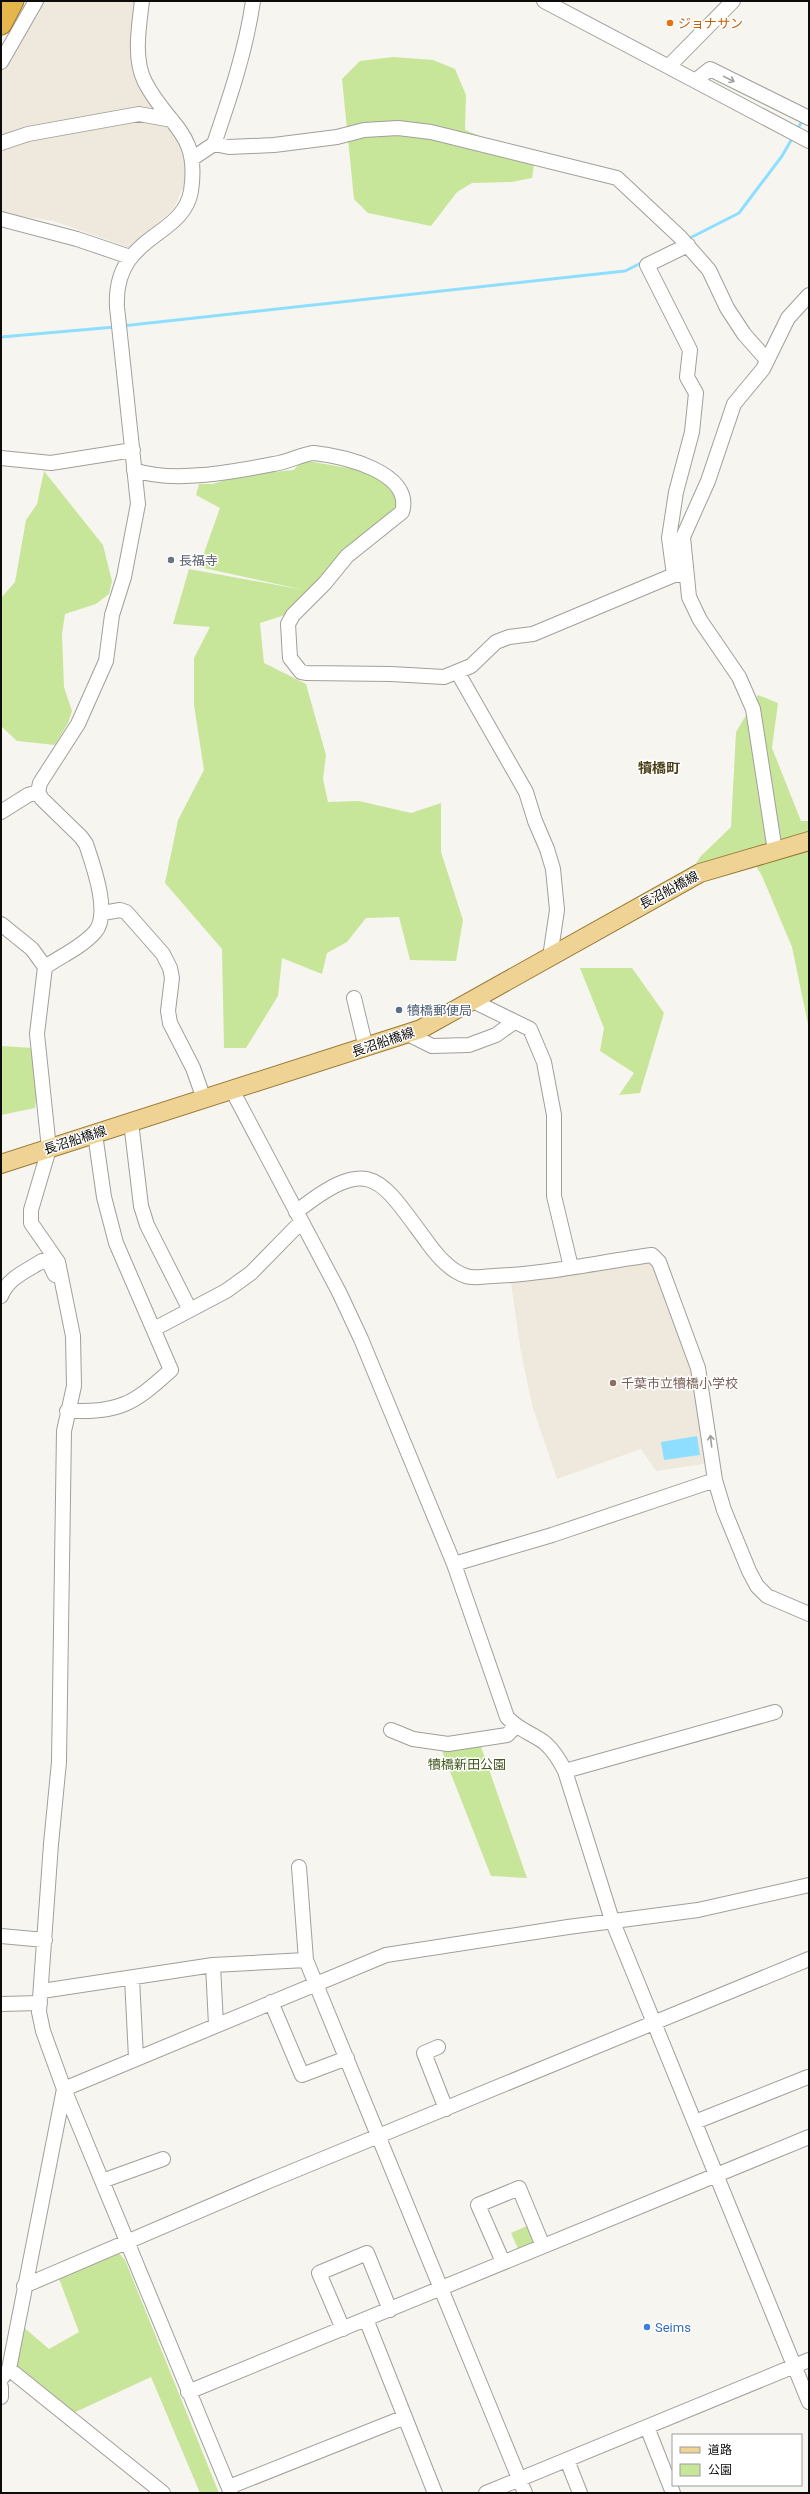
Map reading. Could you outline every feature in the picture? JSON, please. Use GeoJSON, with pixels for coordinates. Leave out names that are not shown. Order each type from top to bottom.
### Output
{"type":"FeatureCollection","features":[{"type":"Feature","properties":{"kind":"highway"},"geometry":{"type":"LineString","coordinates":[[1,24],[12,1]]}},
{"type":"Feature","properties":{"kind":"main road","name":"長沼船橋線"},"geometry":{"type":"LineString","coordinates":[[1,1164],[408,1034],[473,1001],[700,873],[809,841]]}},
{"type":"Feature","properties":{"kind":"street"},"geometry":{"type":"LineString","coordinates":[[1,62],[36,1]]}},
{"type":"Feature","properties":{"kind":"street"},"geometry":{"type":"LineString","coordinates":[[45,967],[87,940],[96,931],[103,913],[86,844],[81,837],[42,799],[38,792],[40,783],[78,724],[106,661],[112,615],[124,577],[137,519],[138,504],[133,450],[116,295],[121,272],[130,257],[180,215],[187,205],[191,192],[193,158],[185,138],[144,81],[140,66],[138,54],[142,1]]}},
{"type":"Feature","properties":{"kind":"street"},"geometry":{"type":"LineString","coordinates":[[193,158],[214,144],[236,76],[250,24],[254,1]]}},
{"type":"Feature","properties":{"kind":"street"},"geometry":{"type":"LineString","coordinates":[[544,1],[809,141]]}},
{"type":"Feature","properties":{"kind":"street"},"geometry":{"type":"LineString","coordinates":[[669,66],[733,1]]}},
{"type":"Feature","properties":{"kind":"street"},"geometry":{"type":"LineString","coordinates":[[696,80],[710,69],[809,118]]}},
{"type":"Feature","properties":{"kind":"street"},"geometry":{"type":"LineString","coordinates":[[1,143],[28,134],[138,114],[172,120]]}},
{"type":"Feature","properties":{"kind":"street"},"geometry":{"type":"LineString","coordinates":[[214,144],[229,147],[274,145],[337,137],[370,129],[398,128],[431,132],[617,178],[684,241],[709,270],[727,308],[744,334],[767,360]]}},
{"type":"Feature","properties":{"kind":"street"},"geometry":{"type":"LineString","coordinates":[[1,219],[130,257]]}},
{"type":"Feature","properties":{"kind":"street"},"geometry":{"type":"LineString","coordinates":[[684,241],[647,264],[690,350],[688,377],[696,393],[692,432],[676,492],[669,538],[680,575],[700,620],[739,676],[753,708],[775,851]]}},
{"type":"Feature","properties":{"kind":"street"},"geometry":{"type":"LineString","coordinates":[[680,575],[683,537],[689,519],[708,481],[734,404],[763,369],[788,318],[809,296]]}},
{"type":"Feature","properties":{"kind":"street"},"geometry":{"type":"LineString","coordinates":[[1,458],[51,463],[133,450]]}},
{"type":"Feature","properties":{"kind":"street"},"geometry":{"type":"LineString","coordinates":[[134,470],[157,475],[226,474],[294,460],[312,453],[368,465],[389,478],[403,498],[405,504],[402,512],[347,556],[325,583],[293,615],[288,624],[290,658],[301,672],[391,674],[435,678],[458,673],[471,666],[496,642],[509,637],[533,634],[680,575]]}},
{"type":"Feature","properties":{"kind":"street"},"geometry":{"type":"LineString","coordinates":[[458,673],[526,792],[535,821],[547,849],[553,869],[557,910],[550,957]]}},
{"type":"Feature","properties":{"kind":"street"},"geometry":{"type":"LineString","coordinates":[[1,812],[28,795],[38,792]]}},
{"type":"Feature","properties":{"kind":"street"},"geometry":{"type":"LineString","coordinates":[[103,913],[120,910],[126,912],[163,954],[172,978],[168,1001],[170,1023],[193,1068],[204,1099]]}},
{"type":"Feature","properties":{"kind":"street"},"geometry":{"type":"LineString","coordinates":[[1,924],[32,949],[45,967],[37,1034],[49,1148],[31,1210],[31,1223],[58,1262],[74,1336],[74,1386],[64,1431],[59,1762],[51,1844],[41,1997],[43,2031],[64,2089],[188,2392],[230,2490],[405,2417]]}},
{"type":"Feature","properties":{"kind":"street"},"geometry":{"type":"LineString","coordinates":[[354,998],[366,1048]]}},
{"type":"Feature","properties":{"kind":"street"},"geometry":{"type":"LineString","coordinates":[[473,1001],[530,1029],[544,1062],[554,1115],[554,1196],[571,1267]]}},
{"type":"Feature","properties":{"kind":"street"},"geometry":{"type":"LineString","coordinates":[[408,1034],[432,1046],[469,1045],[496,1035],[514,1022]]}},
{"type":"Feature","properties":{"kind":"street"},"geometry":{"type":"LineString","coordinates":[[232,1090],[339,1292],[361,1339],[454,1564],[507,1717],[515,1727],[545,1743],[558,1756],[565,1771],[612,1920],[655,2022],[809,2402]]}},
{"type":"Feature","properties":{"kind":"street"},"geometry":{"type":"LineString","coordinates":[[131,1122],[141,1206],[147,1225],[190,1310]]}},
{"type":"Feature","properties":{"kind":"street"},"geometry":{"type":"LineString","coordinates":[[68,1411],[98,1411],[129,1403],[142,1396],[171,1370],[116,1243],[104,1197],[95,1134]]}},
{"type":"Feature","properties":{"kind":"street"},"geometry":{"type":"LineString","coordinates":[[154,1329],[226,1291],[251,1273],[298,1217],[339,1183],[356,1177],[369,1179],[390,1192],[435,1253],[452,1270],[468,1277],[514,1275],[652,1255],[659,1262],[698,1368],[715,1480],[724,1510],[757,1586],[767,1596],[809,1614]]}},
{"type":"Feature","properties":{"kind":"street"},"geometry":{"type":"LineString","coordinates":[[1,1296],[5,1286],[11,1280],[42,1261],[48,1261],[64,1294]]}},
{"type":"Feature","properties":{"kind":"street"},"geometry":{"type":"LineString","coordinates":[[454,1564],[552,1535],[715,1480]]}},
{"type":"Feature","properties":{"kind":"street"},"geometry":{"type":"LineString","coordinates":[[565,1771],[775,1712]]}},
{"type":"Feature","properties":{"kind":"street"},"geometry":{"type":"LineString","coordinates":[[391,1730],[413,1739],[448,1744],[507,1735],[515,1727]]}},
{"type":"Feature","properties":{"kind":"street"},"geometry":{"type":"LineString","coordinates":[[299,1867],[306,1960],[380,2136],[525,2493]]}},
{"type":"Feature","properties":{"kind":"street"},"geometry":{"type":"LineString","coordinates":[[64,2089],[386,1955],[612,1920],[698,1910],[809,1885]]}},
{"type":"Feature","properties":{"kind":"street"},"geometry":{"type":"LineString","coordinates":[[1,1936],[45,1940]]}},
{"type":"Feature","properties":{"kind":"street"},"geometry":{"type":"LineString","coordinates":[[24,2286],[126,2241],[809,1959]]}},
{"type":"Feature","properties":{"kind":"street"},"geometry":{"type":"LineString","coordinates":[[1,2004],[132,1978],[213,1965],[306,1960]]}},
{"type":"Feature","properties":{"kind":"street"},"geometry":{"type":"LineString","coordinates":[[213,1965],[216,2025]]}},
{"type":"Feature","properties":{"kind":"street"},"geometry":{"type":"LineString","coordinates":[[132,1978],[136,2058]]}},
{"type":"Feature","properties":{"kind":"street"},"geometry":{"type":"LineString","coordinates":[[271,2002],[302,2075],[347,2058]]}},
{"type":"Feature","properties":{"kind":"street"},"geometry":{"type":"LineString","coordinates":[[438,2047],[424,2053],[446,2109]]}},
{"type":"Feature","properties":{"kind":"street"},"geometry":{"type":"LineString","coordinates":[[695,2122],[808,2077]]}},
{"type":"Feature","properties":{"kind":"street"},"geometry":{"type":"LineString","coordinates":[[64,2089],[5,2374],[163,2493]]}},
{"type":"Feature","properties":{"kind":"street"},"geometry":{"type":"LineString","coordinates":[[188,2392],[809,2137]]}},
{"type":"Feature","properties":{"kind":"street"},"geometry":{"type":"LineString","coordinates":[[102,2181],[162,2159]]}},
{"type":"Feature","properties":{"kind":"street"},"geometry":{"type":"LineString","coordinates":[[503,2262],[478,2205],[520,2188],[543,2246]]}},
{"type":"Feature","properties":{"kind":"street"},"geometry":{"type":"LineString","coordinates":[[343,2329],[319,2273],[367,2253],[390,2310]]}},
{"type":"Feature","properties":{"kind":"street"},"geometry":{"type":"LineString","coordinates":[[366,2320],[435,2493]]}},
{"type":"Feature","properties":{"kind":"street"},"geometry":{"type":"LineString","coordinates":[[486,2493],[809,2360]]}},
{"type":"Feature","properties":{"kind":"street"},"geometry":{"type":"LineString","coordinates":[[1,2387],[1,2397]]}},
{"type":"Feature","properties":{"kind":"street"},"geometry":{"type":"LineString","coordinates":[[647,2427],[674,2493]]}},
{"type":"Feature","properties":{"kind":"street"},"geometry":{"type":"LineString","coordinates":[[567,2460],[580,2493]]}},
{"type":"Feature","properties":{"kind":"shaded area"},"geometry":{"type":"Polygon","coordinates":[[[39,1],[136,1],[134,58],[160,113],[1,142],[1,70],[39,1]]]}},
{"type":"Feature","properties":{"kind":"shaded area"},"geometry":{"type":"Polygon","coordinates":[[[137,118],[167,123],[184,151],[186,180],[174,208],[130,248],[54,221],[1,213],[1,148],[25,138],[137,118]]]}},
{"type":"Feature","properties":{"kind":"shaded area","name":"千葉市立犢橋小学校"},"geometry":{"type":"Polygon","coordinates":[[[652,1254],[697,1361],[710,1463],[656,1471],[641,1449],[557,1479],[532,1405],[521,1352],[510,1276],[652,1254]]]}},
{"type":"Feature","properties":{"kind":"green space"},"geometry":{"type":"Polygon","coordinates":[[[393,57],[433,60],[455,69],[466,95],[465,130],[507,147],[534,165],[532,178],[512,182],[472,183],[457,192],[431,226],[368,213],[354,199],[342,79],[360,61],[393,57]]]}},
{"type":"Feature","properties":{"kind":"green space"},"geometry":{"type":"Polygon","coordinates":[[[302,460],[371,472],[389,483],[398,500],[397,508],[285,615],[260,623],[264,663],[306,684],[326,755],[323,779],[328,802],[359,801],[411,813],[441,803],[441,852],[463,920],[456,961],[410,960],[399,917],[366,918],[347,942],[327,953],[322,974],[282,958],[278,996],[246,1048],[224,1048],[222,949],[165,883],[178,820],[204,770],[194,705],[194,658],[210,627],[173,624],[189,569],[304,590],[199,567],[220,508],[196,495],[199,484],[213,484],[241,475],[294,470],[302,460]]]}},
{"type":"Feature","properties":{"kind":"green space"},"geometry":{"type":"Polygon","coordinates":[[[44,471],[103,545],[112,581],[109,594],[96,604],[65,614],[62,634],[64,687],[72,711],[68,723],[55,745],[17,741],[1,726],[1,598],[15,582],[26,520],[37,504],[44,471]]]}},
{"type":"Feature","properties":{"kind":"green space"},"geometry":{"type":"Polygon","coordinates":[[[758,695],[778,703],[772,748],[801,821],[809,821],[809,1029],[792,947],[762,876],[746,849],[695,865],[700,857],[731,827],[736,732],[758,695]]]}},
{"type":"Feature","properties":{"kind":"green space"},"geometry":{"type":"Polygon","coordinates":[[[580,968],[632,968],[664,1013],[640,1093],[619,1095],[634,1073],[600,1051],[604,1028],[580,968]]]}},
{"type":"Feature","properties":{"kind":"green space"},"geometry":{"type":"Polygon","coordinates":[[[1,1046],[34,1048],[37,1089],[35,1108],[1,1115],[1,1046]]]}},
{"type":"Feature","properties":{"kind":"green space","name":"犢橋新田公園"},"geometry":{"type":"Polygon","coordinates":[[[479,1741],[527,1878],[491,1876],[440,1746],[479,1741]]]}},
{"type":"Feature","properties":{"kind":"green space"},"geometry":{"type":"Polygon","coordinates":[[[529,2225],[536,2241],[534,2245],[519,2251],[511,2233],[529,2225]]]}},
{"type":"Feature","properties":{"kind":"green space"},"geometry":{"type":"Polygon","coordinates":[[[117,2251],[125,2260],[219,2493],[200,2493],[151,2377],[69,2415],[15,2368],[21,2325],[49,2349],[79,2332],[58,2276],[117,2251]]]}},
{"type":"Feature","properties":{"kind":"water"},"geometry":{"type":"Polygon","coordinates":[[[697,1436],[700,1455],[664,1460],[661,1442],[697,1436]]]}},
{"type":"Feature","properties":{"kind":"waterway"},"geometry":{"type":"LineString","coordinates":[[796,131],[803,120]]}},
{"type":"Feature","properties":{"kind":"waterway"},"geometry":{"type":"LineString","coordinates":[[688,239],[739,213],[782,156],[793,137]]}},
{"type":"Feature","properties":{"kind":"waterway"},"geometry":{"type":"LineString","coordinates":[[122,326],[625,271],[643,262]]}},
{"type":"Feature","properties":{"kind":"waterway"},"geometry":{"type":"LineString","coordinates":[[1,337],[115,327]]}},
{"type":"Feature","properties":{"kind":"place","name":"ジョナサン"},"geometry":{"type":"Point","coordinates":[670,23]}},
{"type":"Feature","properties":{"kind":"place","name":"長福寺"},"geometry":{"type":"Point","coordinates":[171,560]}},
{"type":"Feature","properties":{"kind":"place","name":"犢橋郵便局"},"geometry":{"type":"Point","coordinates":[399,1010]}},
{"type":"Feature","properties":{"kind":"place","name":"千葉市立犢橋小学校"},"geometry":{"type":"Point","coordinates":[613,1383]}},
{"type":"Feature","properties":{"kind":"place","name":"Seims"},"geometry":{"type":"Point","coordinates":[647,2327]}},
{"type":"Feature","properties":{"kind":"district","name":"犢橋町"},"geometry":{"type":"Point","coordinates":[659,768]}}]}
